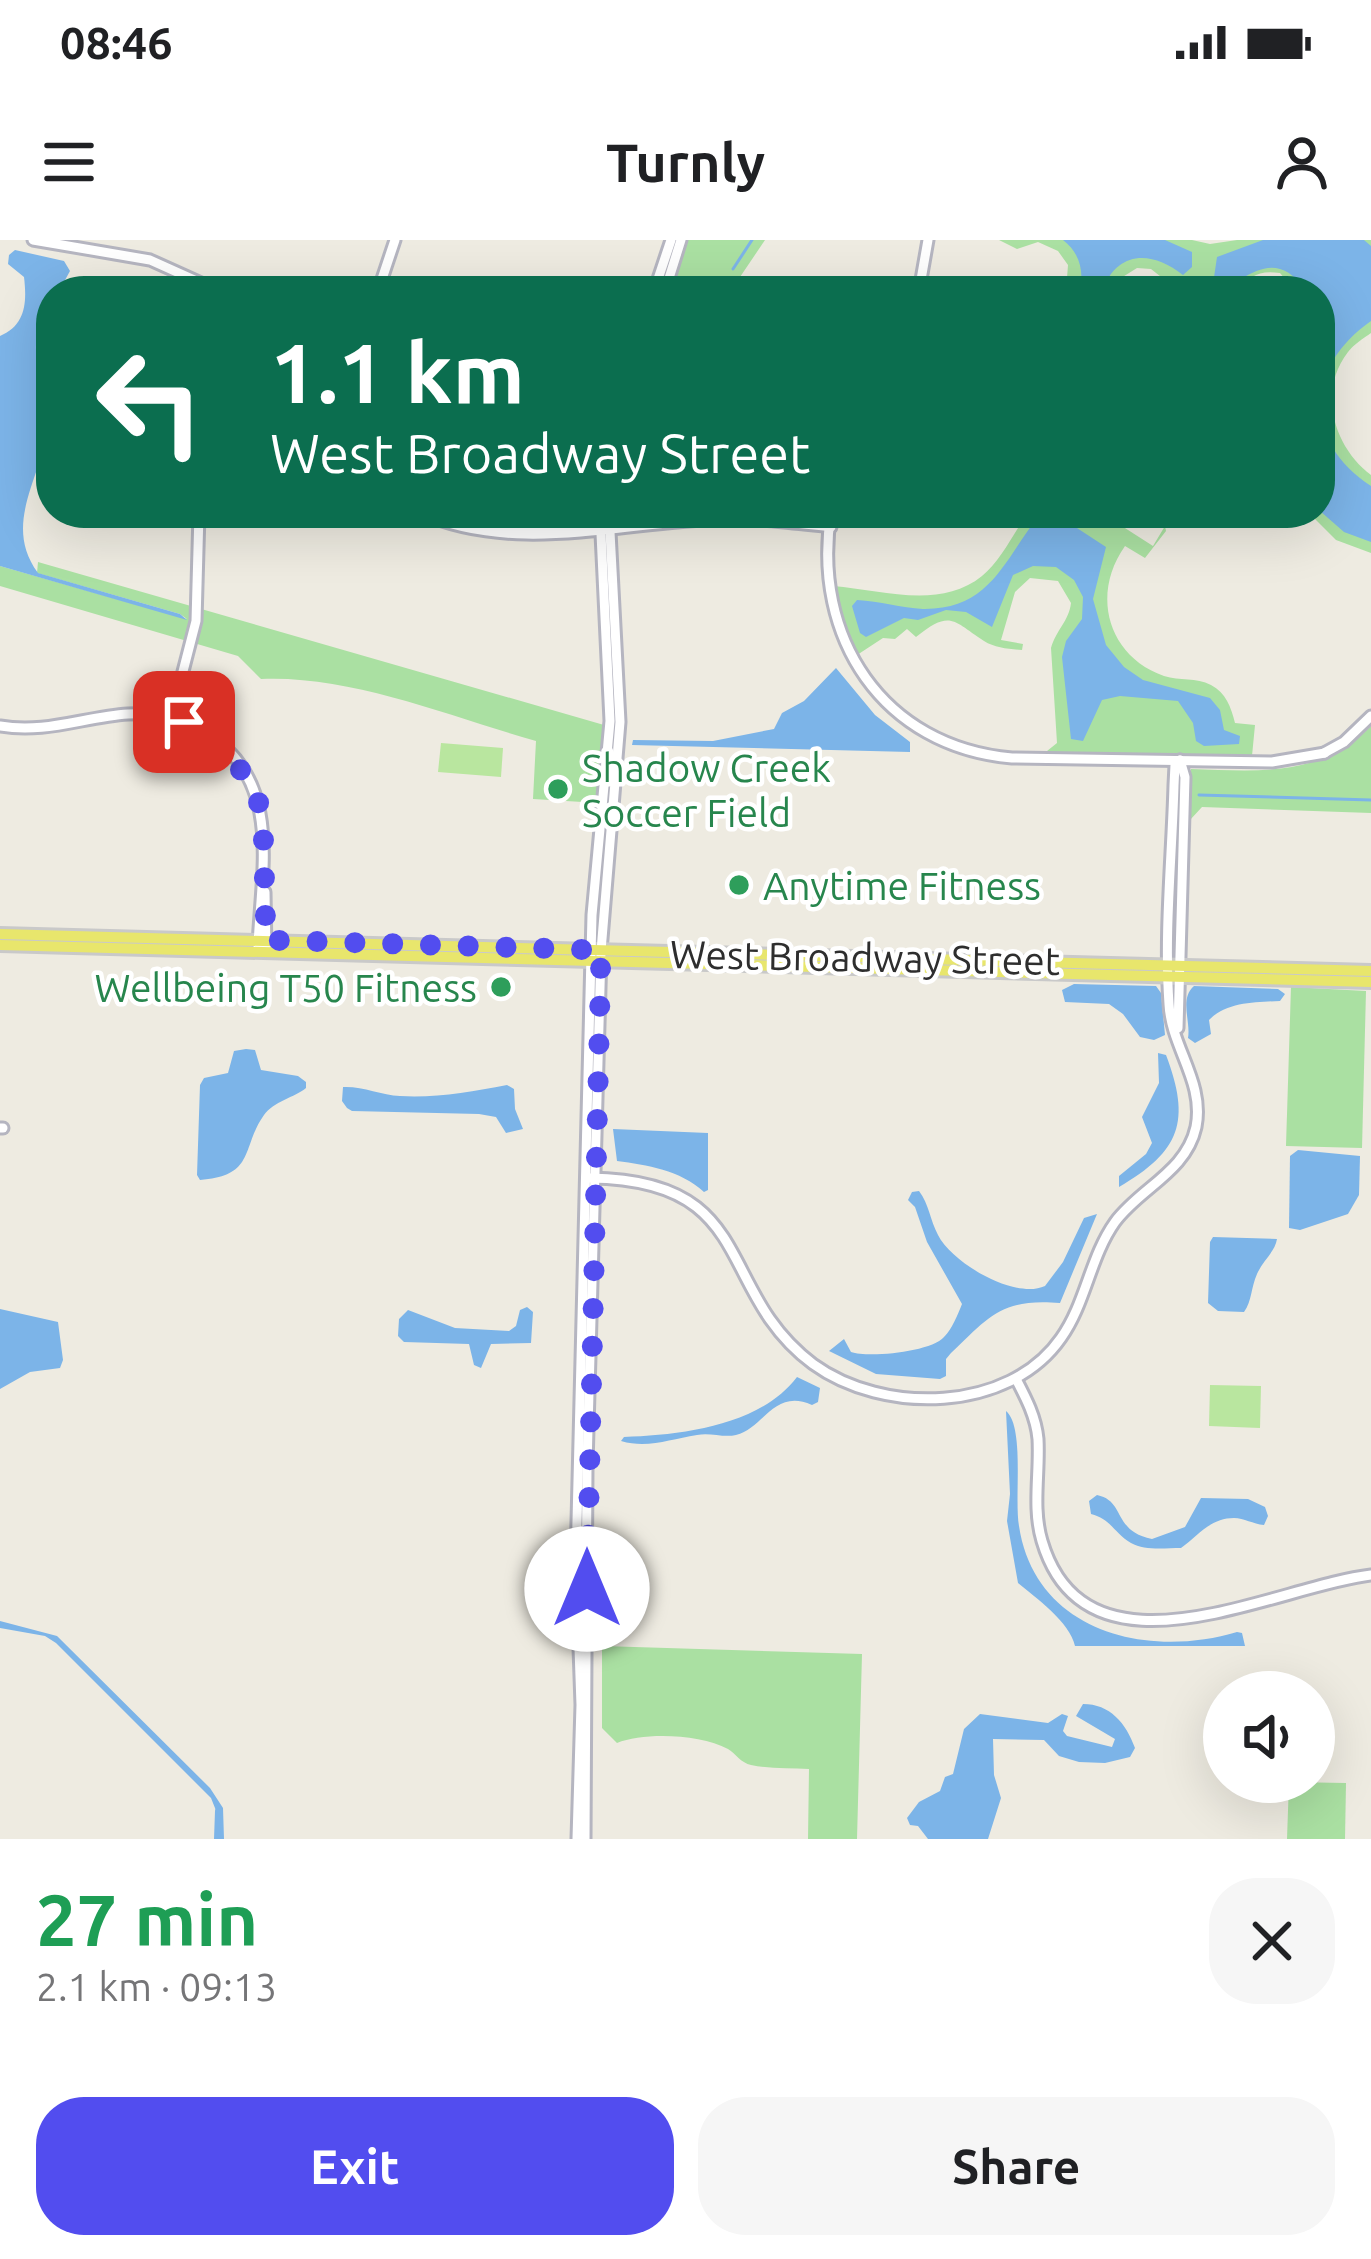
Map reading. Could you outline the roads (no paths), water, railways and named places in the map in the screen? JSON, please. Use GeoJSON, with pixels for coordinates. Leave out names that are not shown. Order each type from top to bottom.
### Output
{"type":"FeatureCollection","features":[{"type":"Feature","properties":{"kind":"main road","name":"West Broadway Street"},"geometry":{"type":"LineString","coordinates":[[0,934],[520,959],[597,956],[1174,971],[1371,982]]}},
{"type":"Feature","properties":{"kind":"main road","name":"West Broadway Street"},"geometry":{"type":"LineString","coordinates":[[0,946],[550,949],[597,956]]}},
{"type":"Feature","properties":{"kind":"main road"},"geometry":{"type":"LineString","coordinates":[[520,959],[524,952],[550,949]]}},
{"type":"Feature","properties":{"kind":"main road","name":"West Broadway Street"},"geometry":{"type":"LineString","coordinates":[[1174,971],[1231,967],[1371,970]]}},
{"type":"Feature","properties":{"kind":"main road"},"geometry":{"type":"LineString","coordinates":[[1231,967],[1235,974],[1260,979]]}},
{"type":"Feature","properties":{"kind":"street"},"geometry":{"type":"LineString","coordinates":[[33,240],[150,260],[186,276]]}},
{"type":"Feature","properties":{"kind":"street"},"geometry":{"type":"LineString","coordinates":[[383,276],[395,240]]}},
{"type":"Feature","properties":{"kind":"street"},"geometry":{"type":"LineString","coordinates":[[660,276],[672,248],[681,240]]}},
{"type":"Feature","properties":{"kind":"street"},"geometry":{"type":"LineString","coordinates":[[922,276],[928,240]]}},
{"type":"Feature","properties":{"kind":"street"},"geometry":{"type":"LineString","coordinates":[[171,718],[196,621],[199,528]]}},
{"type":"Feature","properties":{"kind":"street"},"geometry":{"type":"LineString","coordinates":[[464,528],[504,535],[551,528]]}},
{"type":"Feature","properties":{"kind":"street"},"geometry":{"type":"LineString","coordinates":[[581,1839],[597,956],[615,722],[605,528]]}},
{"type":"Feature","properties":{"kind":"street"},"geometry":{"type":"LineString","coordinates":[[831,528],[826,569],[843,640],[870,684],[896,711],[925,732],[962,748],[1012,758],[1274,768],[1325,753],[1371,716]]}},
{"type":"Feature","properties":{"kind":"street"},"geometry":{"type":"LineString","coordinates":[[0,726],[53,728],[132,714],[171,718],[211,736],[228,750],[246,773],[263,821],[262,946]]}},
{"type":"Feature","properties":{"kind":"street"},"geometry":{"type":"LineString","coordinates":[[591,1178],[652,1183],[679,1194],[705,1213],[787,1339],[812,1363],[842,1381],[890,1394],[946,1397],[980,1393],[1040,1362],[1063,1336],[1114,1223],[1189,1148],[1198,1103],[1169,1011],[1180,763]]}},
{"type":"Feature","properties":{"kind":"street"},"geometry":{"type":"LineString","coordinates":[[1016,1378],[1035,1423],[1042,1541],[1069,1587],[1096,1607],[1131,1619],[1185,1621],[1230,1613],[1314,1586],[1371,1576]]}},
{"type":"Feature","properties":{"kind":"water"},"geometry":{"type":"Polygon","coordinates":[[[1063,240],[1165,240],[1192,252],[1192,267],[1183,275],[1159,261],[1136,258],[1111,276],[1081,276],[1073,251],[1063,240]]]}},
{"type":"Feature","properties":{"kind":"water"},"geometry":{"type":"Polygon","coordinates":[[[1263,240],[1364,240],[1371,246],[1371,321],[1335,357],[1335,276],[1293,276],[1269,268],[1247,276],[1214,276],[1217,257],[1263,240]]]}},
{"type":"Feature","properties":{"kind":"water"},"geometry":{"type":"Polygon","coordinates":[[[15,250],[64,261],[70,271],[67,276],[36,276],[36,470],[24,516],[27,554],[38,573],[180,614],[187,620],[0,566],[0,336],[20,319],[25,295],[24,277],[8,264],[15,250]]]}},
{"type":"Feature","properties":{"kind":"water"},"geometry":{"type":"Polygon","coordinates":[[[1335,451],[1371,486],[1371,542],[1335,524],[1335,451]]]}},
{"type":"Feature","properties":{"kind":"water"},"geometry":{"type":"Polygon","coordinates":[[[1030,528],[1077,528],[1106,547],[1093,599],[1106,645],[1124,667],[1143,680],[1210,698],[1220,710],[1224,730],[1240,736],[1239,744],[1204,746],[1196,741],[1193,723],[1178,701],[1120,696],[1102,700],[1083,741],[1071,739],[1062,657],[1066,641],[1082,619],[1083,597],[1074,580],[1056,567],[1033,566],[1013,575],[992,627],[966,612],[946,610],[918,620],[904,618],[866,637],[860,633],[852,606],[857,600],[923,609],[946,607],[981,591],[1030,528]]]}},
{"type":"Feature","properties":{"kind":"water"},"geometry":{"type":"Polygon","coordinates":[[[836,668],[875,715],[910,742],[910,752],[632,745],[633,740],[713,741],[774,729],[782,713],[804,701],[836,668]]]}},
{"type":"Feature","properties":{"kind":"water"},"geometry":{"type":"Polygon","coordinates":[[[1074,984],[1156,986],[1161,993],[1165,1035],[1154,1040],[1140,1037],[1109,1004],[1065,1002],[1062,990],[1074,984]]]}},
{"type":"Feature","properties":{"kind":"water"},"geometry":{"type":"Polygon","coordinates":[[[1194,986],[1278,989],[1285,994],[1280,1001],[1224,1010],[1209,1020],[1211,1034],[1195,1043],[1188,1038],[1186,1004],[1194,986]]]}},
{"type":"Feature","properties":{"kind":"water"},"geometry":{"type":"Polygon","coordinates":[[[255,1050],[261,1070],[298,1076],[306,1088],[264,1115],[239,1166],[200,1180],[200,1085],[204,1078],[228,1073],[234,1051],[255,1050]]]}},
{"type":"Feature","properties":{"kind":"water"},"geometry":{"type":"Polygon","coordinates":[[[1158,1053],[1166,1055],[1174,1078],[1178,1098],[1175,1132],[1156,1160],[1119,1187],[1119,1176],[1152,1143],[1142,1117],[1159,1083],[1158,1053]]]}},
{"type":"Feature","properties":{"kind":"water"},"geometry":{"type":"Polygon","coordinates":[[[507,1085],[514,1089],[523,1129],[506,1133],[496,1117],[352,1111],[342,1101],[343,1087],[413,1096],[507,1085]]]}},
{"type":"Feature","properties":{"kind":"water"},"geometry":{"type":"Polygon","coordinates":[[[613,1129],[708,1133],[708,1190],[663,1170],[617,1161],[613,1129]]]}},
{"type":"Feature","properties":{"kind":"water"},"geometry":{"type":"Polygon","coordinates":[[[1298,1150],[1360,1156],[1359,1195],[1348,1214],[1300,1230],[1289,1228],[1290,1156],[1298,1150]]]}},
{"type":"Feature","properties":{"kind":"water"},"geometry":{"type":"Polygon","coordinates":[[[919,1191],[938,1235],[956,1257],[1018,1288],[1045,1286],[1063,1262],[1084,1218],[1097,1214],[1060,1303],[1023,1304],[998,1313],[951,1353],[946,1359],[946,1376],[940,1379],[876,1374],[829,1351],[844,1339],[851,1352],[860,1354],[914,1350],[937,1342],[952,1326],[962,1304],[908,1200],[912,1192],[919,1191]]]}},
{"type":"Feature","properties":{"kind":"water"},"geometry":{"type":"Polygon","coordinates":[[[1213,1237],[1277,1239],[1257,1274],[1244,1312],[1218,1311],[1208,1303],[1213,1237]]]}},
{"type":"Feature","properties":{"kind":"water"},"geometry":{"type":"Polygon","coordinates":[[[527,1307],[533,1312],[531,1343],[491,1344],[481,1368],[474,1365],[469,1344],[404,1342],[398,1336],[399,1319],[408,1310],[455,1328],[509,1331],[516,1326],[520,1310],[527,1307]]]}},
{"type":"Feature","properties":{"kind":"water"},"geometry":{"type":"Polygon","coordinates":[[[0,1309],[58,1322],[60,1368],[30,1372],[0,1389],[0,1309]]]}},
{"type":"Feature","properties":{"kind":"water"},"geometry":{"type":"Polygon","coordinates":[[[797,1377],[820,1388],[818,1402],[779,1405],[736,1435],[702,1434],[650,1444],[621,1441],[741,1417],[781,1394],[797,1377]]]}},
{"type":"Feature","properties":{"kind":"water"},"geometry":{"type":"Polygon","coordinates":[[[1006,1411],[1017,1447],[1019,1526],[1029,1562],[1047,1591],[1071,1613],[1100,1629],[1167,1642],[1237,1632],[1242,1633],[1245,1646],[1075,1646],[1059,1619],[1018,1583],[1007,1521],[1006,1411]]]}},
{"type":"Feature","properties":{"kind":"water"},"geometry":{"type":"Polygon","coordinates":[[[1097,1495],[1112,1503],[1131,1530],[1152,1539],[1185,1527],[1201,1498],[1248,1499],[1265,1507],[1268,1516],[1264,1525],[1238,1518],[1211,1524],[1181,1548],[1149,1548],[1131,1543],[1091,1514],[1089,1501],[1097,1495]]]}},
{"type":"Feature","properties":{"kind":"water"},"geometry":{"type":"Polygon","coordinates":[[[0,1621],[57,1636],[210,1788],[223,1808],[224,1839],[216,1839],[217,1813],[211,1798],[56,1643],[45,1636],[0,1628],[0,1621]]]}},
{"type":"Feature","properties":{"kind":"water"},"geometry":{"type":"Polygon","coordinates":[[[1083,1704],[1101,1707],[1122,1723],[1135,1748],[1130,1757],[1079,1762],[1059,1756],[1044,1740],[993,1739],[994,1775],[1001,1798],[988,1839],[928,1839],[918,1826],[910,1825],[907,1818],[919,1802],[940,1791],[945,1777],[953,1774],[964,1729],[980,1714],[1048,1723],[1062,1714],[1068,1716],[1063,1731],[1067,1736],[1112,1747],[1115,1739],[1076,1716],[1083,1704]]]}},
{"type":"Feature","properties":{"kind":"waterway"},"geometry":{"type":"LineString","coordinates":[[733,269],[752,240]]}},
{"type":"Feature","properties":{"kind":"waterway"},"geometry":{"type":"LineString","coordinates":[[1199,795],[1371,800]]}},
{"type":"Feature","properties":{"kind":"waterway"},"geometry":{"type":"LineString","coordinates":[[217,1839],[218,1811]]}},
{"type":"Feature","properties":{"kind":"place","name":"Shadow Creek Soccer Field"},"geometry":{"type":"Point","coordinates":[558,789]}},
{"type":"Feature","properties":{"kind":"place","name":"Anytime Fitness"},"geometry":{"type":"Point","coordinates":[739,885]}},
{"type":"Feature","properties":{"kind":"place","name":"Wellbeing T50 Fitness"},"geometry":{"type":"Point","coordinates":[501,987]}}]}
